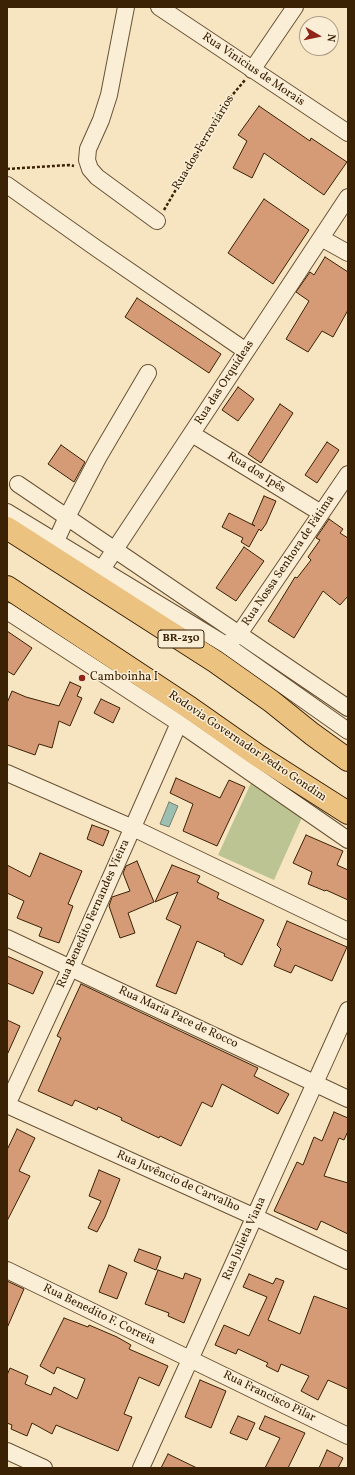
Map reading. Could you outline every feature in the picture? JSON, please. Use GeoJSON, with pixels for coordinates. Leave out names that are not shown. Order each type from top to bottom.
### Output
{"type":"FeatureCollection","features":[{"type":"Feature","properties":{"kind":"highway","name":"BR-230"},"geometry":{"type":"LineString","coordinates":[[7,528],[216,662],[271,701],[312,734],[348,760]]}},
{"type":"Feature","properties":{"kind":"highway","name":"Rodovia Governador Pedro Gondim"},"geometry":{"type":"LineString","coordinates":[[7,587],[190,708],[257,755],[348,813]]}},
{"type":"Feature","properties":{"kind":"street"},"geometry":{"type":"LineString","coordinates":[[126,7],[109,95],[101,120],[88,149],[87,160],[90,169],[97,177],[157,221]]}},
{"type":"Feature","properties":{"kind":"street","name":"Rua Vinicius de Morais"},"geometry":{"type":"LineString","coordinates":[[159,7],[348,133]]}},
{"type":"Feature","properties":{"kind":"street"},"geometry":{"type":"LineString","coordinates":[[252,70],[295,7]]}},
{"type":"Feature","properties":{"kind":"street"},"geometry":{"type":"LineString","coordinates":[[7,185],[246,351]]}},
{"type":"Feature","properties":{"kind":"street","name":"Rua das Orquídeas"},"geometry":{"type":"LineString","coordinates":[[102,569],[348,197]]}},
{"type":"Feature","properties":{"kind":"street"},"geometry":{"type":"LineString","coordinates":[[321,238],[348,253]]}},
{"type":"Feature","properties":{"kind":"street"},"geometry":{"type":"LineString","coordinates":[[56,541],[66,517],[98,458],[148,373]]}},
{"type":"Feature","properties":{"kind":"street","name":"Rua dos Ipês"},"geometry":{"type":"LineString","coordinates":[[192,434],[321,513]]}},
{"type":"Feature","properties":{"kind":"street","name":"Rua Nossa Senhora de Fátima"},"geometry":{"type":"LineString","coordinates":[[226,645],[239,634],[348,474]]}},
{"type":"Feature","properties":{"kind":"street"},"geometry":{"type":"LineString","coordinates":[[18,484],[348,708]]}},
{"type":"Feature","properties":{"kind":"street"},"geometry":{"type":"LineString","coordinates":[[7,512],[226,645],[348,731]]}},
{"type":"Feature","properties":{"kind":"street"},"geometry":{"type":"LineString","coordinates":[[7,611],[179,723],[348,840]]}},
{"type":"Feature","properties":{"kind":"street","name":"Rua Benedito Fernandes Vieira"},"geometry":{"type":"LineString","coordinates":[[7,1105],[71,967],[179,723]]}},
{"type":"Feature","properties":{"kind":"street"},"geometry":{"type":"LineString","coordinates":[[7,773],[132,828],[348,930]]}},
{"type":"Feature","properties":{"kind":"street","name":"Rua Maria Pace de Rocco"},"geometry":{"type":"LineString","coordinates":[[7,938],[348,1099]]}},
{"type":"Feature","properties":{"kind":"street","name":"Rua Julieta Viana"},"geometry":{"type":"LineString","coordinates":[[141,1468],[348,1010]]}},
{"type":"Feature","properties":{"kind":"street","name":"Rua Juvêncio de Carvalho"},"geometry":{"type":"LineString","coordinates":[[7,1105],[255,1217],[348,1261]]}},
{"type":"Feature","properties":{"kind":"street","name":"Rua Benedito F. Correia"},"geometry":{"type":"LineString","coordinates":[[7,1270],[191,1359]]}},
{"type":"Feature","properties":{"kind":"street","name":"Rua Francisco Pilar"},"geometry":{"type":"LineString","coordinates":[[191,1359],[348,1436]]}},
{"type":"Feature","properties":{"kind":"street"},"geometry":{"type":"LineString","coordinates":[[7,1451],[44,1468]]}},
{"type":"Feature","properties":{"kind":"path","name":"Rua dos Ferroviários"},"geometry":{"type":"LineString","coordinates":[[157,221],[229,99],[252,70]]}},
{"type":"Feature","properties":{"kind":"path"},"geometry":{"type":"LineString","coordinates":[[7,169],[69,165],[90,169]]}},
{"type":"Feature","properties":{"kind":"green space"},"geometry":{"type":"Polygon","coordinates":[[[251,783],[304,813],[274,880],[218,855],[251,783]]]}},
{"type":"Feature","properties":{"kind":"shaded area"},"geometry":{"type":"Polygon","coordinates":[[[169,802],[178,806],[169,827],[160,824],[169,802]]]}},
{"type":"Feature","properties":{"kind":"building"},"geometry":{"type":"Polygon","coordinates":[[[259,106],[310,141],[311,138],[347,162],[324,195],[264,153],[252,178],[233,168],[247,141],[238,135],[259,106]]]}},
{"type":"Feature","properties":{"kind":"building"},"geometry":{"type":"Polygon","coordinates":[[[264,199],[309,230],[273,284],[228,253],[264,199]]]}},
{"type":"Feature","properties":{"kind":"building"},"geometry":{"type":"Polygon","coordinates":[[[325,257],[348,272],[348,310],[333,337],[322,331],[308,352],[286,339],[309,301],[296,292],[310,272],[314,275],[325,257]]]}},
{"type":"Feature","properties":{"kind":"building"},"geometry":{"type":"Polygon","coordinates":[[[137,298],[221,354],[209,373],[125,317],[137,298]]]}},
{"type":"Feature","properties":{"kind":"building"},"geometry":{"type":"Polygon","coordinates":[[[238,387],[254,399],[238,421],[222,410],[238,387]]]}},
{"type":"Feature","properties":{"kind":"building"},"geometry":{"type":"Polygon","coordinates":[[[280,404],[293,413],[261,463],[248,454],[280,404]]]}},
{"type":"Feature","properties":{"kind":"building"},"geometry":{"type":"Polygon","coordinates":[[[327,442],[339,450],[317,483],[305,475],[327,442]]]}},
{"type":"Feature","properties":{"kind":"building"},"geometry":{"type":"Polygon","coordinates":[[[61,445],[85,462],[74,482],[48,464],[61,445]]]}},
{"type":"Feature","properties":{"kind":"building"},"geometry":{"type":"Polygon","coordinates":[[[264,496],[276,501],[266,524],[261,531],[259,529],[249,547],[241,542],[243,538],[222,527],[229,513],[255,526],[252,524],[264,496]]]}},
{"type":"Feature","properties":{"kind":"building"},"geometry":{"type":"Polygon","coordinates":[[[329,519],[343,529],[340,533],[348,538],[348,596],[340,605],[323,591],[294,638],[268,621],[295,577],[297,578],[311,560],[308,557],[320,540],[316,538],[329,519]]]}},
{"type":"Feature","properties":{"kind":"building"},"geometry":{"type":"Polygon","coordinates":[[[244,547],[264,561],[236,601],[216,588],[244,547]]]}},
{"type":"Feature","properties":{"kind":"building"},"geometry":{"type":"Polygon","coordinates":[[[7,631],[32,648],[14,675],[7,671],[7,631]]]}},
{"type":"Feature","properties":{"kind":"building"},"geometry":{"type":"Polygon","coordinates":[[[70,682],[81,687],[77,696],[82,698],[70,726],[59,721],[52,748],[39,744],[35,755],[7,745],[7,703],[12,691],[26,697],[59,706],[70,682]]]}},
{"type":"Feature","properties":{"kind":"building"},"geometry":{"type":"Polygon","coordinates":[[[101,699],[120,708],[113,723],[94,713],[101,699]]]}},
{"type":"Feature","properties":{"kind":"building"},"geometry":{"type":"Polygon","coordinates":[[[176,778],[220,798],[229,780],[245,787],[217,846],[183,831],[193,804],[170,793],[176,778]]]}},
{"type":"Feature","properties":{"kind":"building"},"geometry":{"type":"Polygon","coordinates":[[[92,825],[109,831],[103,846],[87,839],[92,825]]]}},
{"type":"Feature","properties":{"kind":"building"},"geometry":{"type":"Polygon","coordinates":[[[306,835],[343,851],[337,865],[348,870],[348,900],[308,884],[312,872],[293,863],[306,835]]]}},
{"type":"Feature","properties":{"kind":"building"},"geometry":{"type":"Polygon","coordinates":[[[40,853],[82,871],[68,904],[73,906],[59,943],[39,936],[42,928],[17,918],[24,901],[7,893],[7,865],[30,877],[40,853]]]}},
{"type":"Feature","properties":{"kind":"building"},"geometry":{"type":"Polygon","coordinates":[[[137,861],[154,902],[128,913],[135,933],[120,938],[109,906],[112,897],[130,891],[123,873],[126,866],[137,861]]]}},
{"type":"Feature","properties":{"kind":"building"},"geometry":{"type":"Polygon","coordinates":[[[172,865],[200,876],[197,882],[219,893],[217,898],[264,920],[242,965],[224,956],[225,954],[197,941],[176,994],[156,986],[181,926],[166,919],[178,892],[155,902],[172,865]]]}},
{"type":"Feature","properties":{"kind":"building"},"geometry":{"type":"Polygon","coordinates":[[[287,921],[347,947],[332,981],[295,965],[291,973],[274,966],[281,949],[277,945],[287,921]]]}},
{"type":"Feature","properties":{"kind":"building"},"geometry":{"type":"Polygon","coordinates":[[[7,956],[43,972],[33,994],[7,983],[7,956]]]}},
{"type":"Feature","properties":{"kind":"building"},"geometry":{"type":"Polygon","coordinates":[[[81,984],[258,1068],[254,1076],[289,1094],[278,1114],[222,1084],[212,1107],[202,1102],[181,1146],[160,1136],[159,1138],[98,1107],[97,1110],[75,1100],[72,1106],[38,1091],[61,1038],[57,1036],[81,984]]]}},
{"type":"Feature","properties":{"kind":"building"},"geometry":{"type":"Polygon","coordinates":[[[7,1020],[20,1026],[7,1055],[7,1020]]]}},
{"type":"Feature","properties":{"kind":"building"},"geometry":{"type":"Polygon","coordinates":[[[334,1112],[348,1118],[348,1131],[344,1140],[339,1138],[324,1176],[348,1183],[348,1234],[321,1221],[317,1230],[274,1211],[297,1162],[303,1165],[314,1137],[322,1141],[334,1112]]]}},
{"type":"Feature","properties":{"kind":"building"},"geometry":{"type":"Polygon","coordinates":[[[17,1129],[35,1138],[19,1171],[30,1176],[7,1221],[7,1150],[17,1129]]]}},
{"type":"Feature","properties":{"kind":"building"},"geometry":{"type":"Polygon","coordinates":[[[99,1170],[120,1179],[105,1217],[97,1232],[88,1228],[101,1201],[89,1196],[99,1170]]]}},
{"type":"Feature","properties":{"kind":"building"},"geometry":{"type":"Polygon","coordinates":[[[139,1249],[161,1257],[156,1270],[134,1261],[139,1249]]]}},
{"type":"Feature","properties":{"kind":"building"},"geometry":{"type":"Polygon","coordinates":[[[109,1265],[127,1273],[117,1299],[99,1292],[109,1265]]]}},
{"type":"Feature","properties":{"kind":"building"},"geometry":{"type":"Polygon","coordinates":[[[158,1270],[183,1279],[185,1273],[201,1279],[184,1323],[168,1316],[169,1313],[145,1304],[158,1270]]]}},
{"type":"Feature","properties":{"kind":"building"},"geometry":{"type":"Polygon","coordinates":[[[249,1274],[273,1284],[276,1278],[284,1281],[268,1320],[300,1334],[314,1296],[348,1309],[348,1389],[328,1380],[318,1400],[301,1391],[309,1376],[281,1364],[278,1372],[266,1366],[268,1363],[238,1349],[236,1354],[215,1345],[224,1325],[249,1336],[267,1297],[243,1287],[249,1274]]]}},
{"type":"Feature","properties":{"kind":"building"},"geometry":{"type":"Polygon","coordinates":[[[7,1281],[24,1289],[7,1328],[7,1281]]]}},
{"type":"Feature","properties":{"kind":"building"},"geometry":{"type":"Polygon","coordinates":[[[64,1318],[88,1327],[89,1325],[117,1337],[131,1345],[129,1349],[168,1366],[159,1386],[139,1377],[124,1414],[132,1417],[118,1451],[56,1425],[52,1434],[32,1423],[27,1436],[11,1429],[12,1425],[7,1423],[7,1375],[10,1368],[28,1376],[25,1384],[51,1395],[54,1387],[77,1399],[85,1379],[57,1367],[54,1374],[40,1366],[64,1318]]]}},
{"type":"Feature","properties":{"kind":"building"},"geometry":{"type":"Polygon","coordinates":[[[200,1380],[226,1391],[211,1428],[185,1417],[200,1380]]]}},
{"type":"Feature","properties":{"kind":"building"},"geometry":{"type":"Polygon","coordinates":[[[238,1416],[255,1423],[247,1440],[230,1433],[238,1416]]]}},
{"type":"Feature","properties":{"kind":"building"},"geometry":{"type":"Polygon","coordinates":[[[265,1416],[305,1433],[288,1468],[265,1468],[280,1438],[259,1429],[265,1416]]]}},
{"type":"Feature","properties":{"kind":"building"},"geometry":{"type":"Polygon","coordinates":[[[327,1450],[343,1458],[338,1468],[319,1468],[327,1450]]]}},
{"type":"Feature","properties":{"kind":"building"},"geometry":{"type":"Polygon","coordinates":[[[168,1454],[197,1468],[161,1468],[168,1454]]]}},
{"type":"Feature","properties":{"kind":"place","name":"Camboinha I"},"geometry":{"type":"Point","coordinates":[82,678]}}]}
